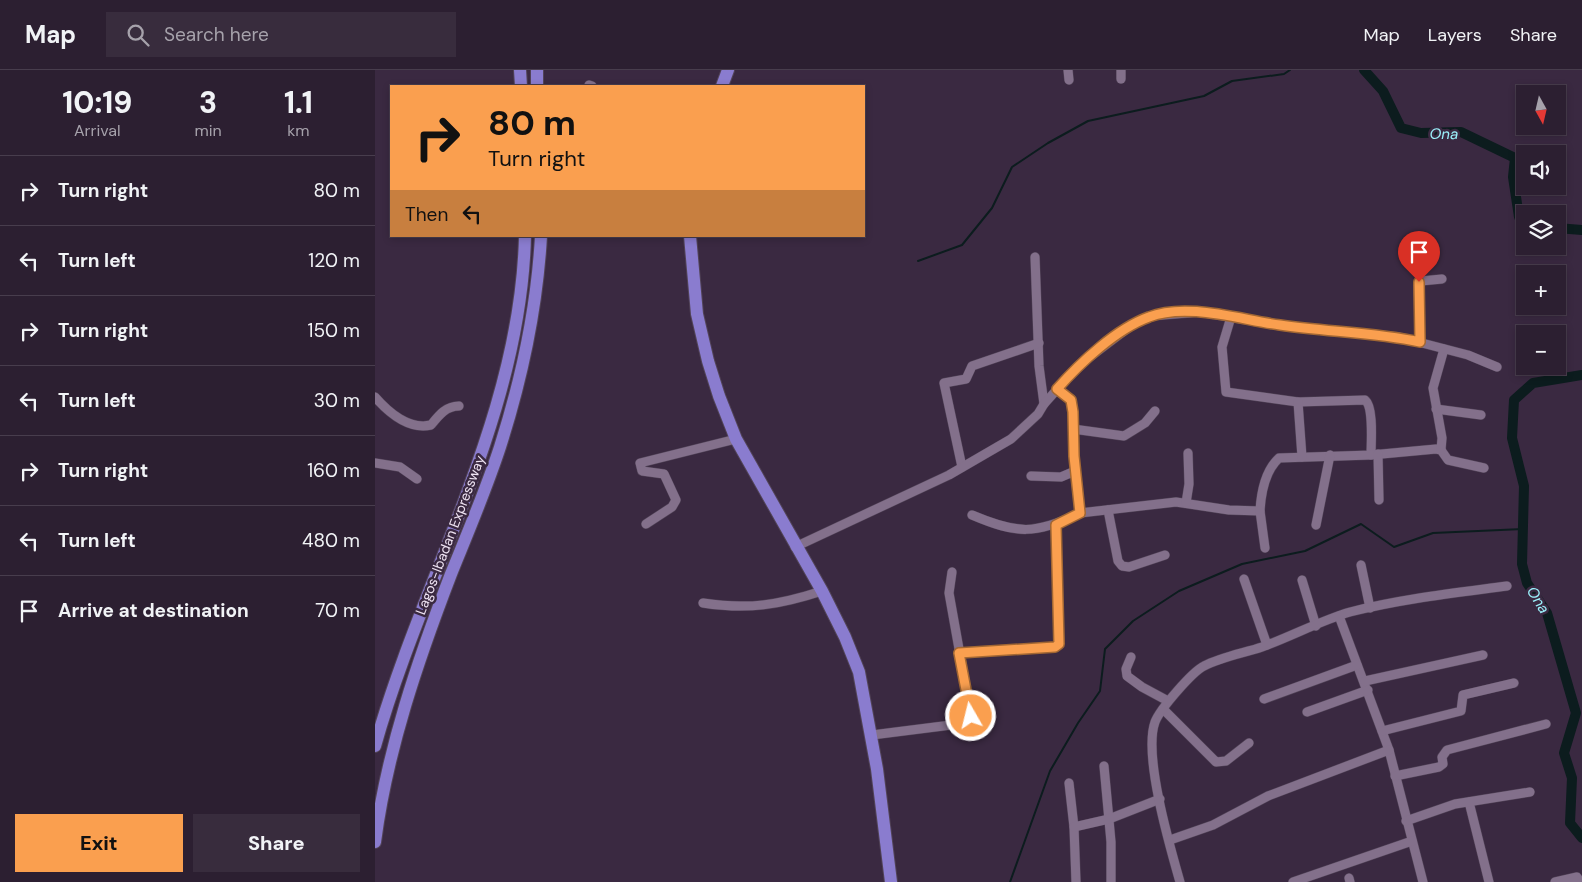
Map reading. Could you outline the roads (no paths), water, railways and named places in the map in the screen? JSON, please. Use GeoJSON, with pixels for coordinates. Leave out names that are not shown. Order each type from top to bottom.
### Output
{"type":"FeatureCollection","features":[{"type":"Feature","properties":{"kind":"highway"},"geometry":{"type":"LineString","coordinates":[[520,70],[521,85]]}},
{"type":"Feature","properties":{"kind":"highway"},"geometry":{"type":"LineString","coordinates":[[537,70],[537,85]]}},
{"type":"Feature","properties":{"kind":"highway"},"geometry":{"type":"LineString","coordinates":[[722,85],[728,70]]}},
{"type":"Feature","properties":{"kind":"highway","name":"Lagos-Ibadan Expressway"},"geometry":{"type":"LineString","coordinates":[[375,746],[501,391],[522,285],[525,237]]}},
{"type":"Feature","properties":{"kind":"highway","name":"Lagos-Ibadan Expressway"},"geometry":{"type":"LineString","coordinates":[[375,842],[386,775],[404,708],[450,576],[499,447],[518,382],[535,304],[541,237]]}},
{"type":"Feature","properties":{"kind":"highway"},"geometry":{"type":"LineString","coordinates":[[690,237],[697,314],[707,362],[736,439],[795,547],[822,591],[845,637],[859,672],[871,735],[891,882]]}},
{"type":"Feature","properties":{"kind":"street"},"geometry":{"type":"LineString","coordinates":[[1068,70],[1069,80]]}},
{"type":"Feature","properties":{"kind":"street"},"geometry":{"type":"LineString","coordinates":[[1035,258],[1039,366],[1044,404]]}},
{"type":"Feature","properties":{"kind":"street"},"geometry":{"type":"LineString","coordinates":[[1420,342],[1418,284],[1421,281],[1442,279]]}},
{"type":"Feature","properties":{"kind":"street"},"geometry":{"type":"LineString","coordinates":[[795,547],[962,467],[1011,439],[1038,414],[1044,404],[1078,366],[1131,325],[1150,316],[1200,312],[1282,326],[1399,338],[1468,355],[1497,367]]}},
{"type":"Feature","properties":{"kind":"street"},"geometry":{"type":"LineString","coordinates":[[1231,317],[1222,347],[1226,392],[1298,402],[1365,400],[1369,403],[1379,500]]}},
{"type":"Feature","properties":{"kind":"street"},"geometry":{"type":"LineString","coordinates":[[962,467],[944,384],[966,379],[973,366],[1039,343]]}},
{"type":"Feature","properties":{"kind":"street"},"geometry":{"type":"LineString","coordinates":[[1444,349],[1434,381],[1436,409],[1442,438],[1441,450],[1448,460],[1484,468]]}},
{"type":"Feature","properties":{"kind":"street"},"geometry":{"type":"LineString","coordinates":[[1057,389],[1071,400],[1075,471],[1080,513]]}},
{"type":"Feature","properties":{"kind":"street"},"geometry":{"type":"LineString","coordinates":[[375,397],[389,411],[416,427],[431,425],[441,413],[453,406],[459,406]]}},
{"type":"Feature","properties":{"kind":"street"},"geometry":{"type":"LineString","coordinates":[[1298,402],[1301,457]]}},
{"type":"Feature","properties":{"kind":"street"},"geometry":{"type":"LineString","coordinates":[[1436,409],[1481,415]]}},
{"type":"Feature","properties":{"kind":"street"},"geometry":{"type":"LineString","coordinates":[[1073,429],[1124,436],[1145,423],[1155,411]]}},
{"type":"Feature","properties":{"kind":"street"},"geometry":{"type":"LineString","coordinates":[[646,524],[672,507],[676,500],[666,476],[660,473],[642,472],[640,463],[736,439]]}},
{"type":"Feature","properties":{"kind":"street"},"geometry":{"type":"LineString","coordinates":[[1265,548],[1260,511],[1261,496],[1271,465],[1279,458],[1375,454],[1429,449],[1441,450]]}},
{"type":"Feature","properties":{"kind":"street"},"geometry":{"type":"LineString","coordinates":[[1186,503],[1189,484],[1188,453]]}},
{"type":"Feature","properties":{"kind":"street"},"geometry":{"type":"LineString","coordinates":[[1317,524],[1330,455]]}},
{"type":"Feature","properties":{"kind":"street"},"geometry":{"type":"LineString","coordinates":[[375,463],[400,467],[417,479]]}},
{"type":"Feature","properties":{"kind":"street"},"geometry":{"type":"LineString","coordinates":[[1031,476],[1061,477],[1075,471]]}},
{"type":"Feature","properties":{"kind":"street"},"geometry":{"type":"LineString","coordinates":[[972,515],[1005,527],[1033,531],[1056,525],[1080,513],[1160,502],[1186,503],[1229,510],[1260,511]]}},
{"type":"Feature","properties":{"kind":"street"},"geometry":{"type":"LineString","coordinates":[[1108,510],[1119,561],[1122,566],[1129,567],[1165,555]]}},
{"type":"Feature","properties":{"kind":"street"},"geometry":{"type":"LineString","coordinates":[[959,653],[1055,647],[1059,644],[1056,525]]}},
{"type":"Feature","properties":{"kind":"street"},"geometry":{"type":"LineString","coordinates":[[1361,565],[1370,608]]}},
{"type":"Feature","properties":{"kind":"street"},"geometry":{"type":"LineString","coordinates":[[871,735],[959,724],[971,716],[949,594],[952,572]]}},
{"type":"Feature","properties":{"kind":"street"},"geometry":{"type":"LineString","coordinates":[[1243,579],[1267,645]]}},
{"type":"Feature","properties":{"kind":"street"},"geometry":{"type":"LineString","coordinates":[[1302,580],[1316,626]]}},
{"type":"Feature","properties":{"kind":"street"},"geometry":{"type":"LineString","coordinates":[[1180,882],[1160,799],[1152,748],[1153,732],[1156,721],[1166,705],[1203,666],[1267,645],[1339,616],[1370,608],[1507,586]]}},
{"type":"Feature","properties":{"kind":"street"},"geometry":{"type":"LineString","coordinates":[[703,603],[754,607],[777,604],[822,591]]}},
{"type":"Feature","properties":{"kind":"street"},"geometry":{"type":"LineString","coordinates":[[1339,616],[1389,750],[1423,882]]}},
{"type":"Feature","properties":{"kind":"street"},"geometry":{"type":"LineString","coordinates":[[1307,712],[1366,686],[1483,656]]}},
{"type":"Feature","properties":{"kind":"street"},"geometry":{"type":"LineString","coordinates":[[1131,657],[1126,670],[1127,676],[1166,705],[1216,762],[1226,761],[1249,743]]}},
{"type":"Feature","properties":{"kind":"street"},"geometry":{"type":"LineString","coordinates":[[1264,699],[1357,665]]}},
{"type":"Feature","properties":{"kind":"street"},"geometry":{"type":"LineString","coordinates":[[1382,731],[1458,712],[1462,709],[1463,694],[1514,683]]}},
{"type":"Feature","properties":{"kind":"street"},"geometry":{"type":"LineString","coordinates":[[1395,776],[1439,767],[1443,764],[1442,757],[1447,750],[1546,724]]}},
{"type":"Feature","properties":{"kind":"street"},"geometry":{"type":"LineString","coordinates":[[1169,840],[1213,825],[1268,796],[1389,750]]}},
{"type":"Feature","properties":{"kind":"street"},"geometry":{"type":"LineString","coordinates":[[1104,766],[1109,819],[1111,882]]}},
{"type":"Feature","properties":{"kind":"street"},"geometry":{"type":"LineString","coordinates":[[1069,783],[1075,827],[1076,882]]}},
{"type":"Feature","properties":{"kind":"street"},"geometry":{"type":"LineString","coordinates":[[1406,821],[1455,804],[1530,792]]}},
{"type":"Feature","properties":{"kind":"street"},"geometry":{"type":"LineString","coordinates":[[1075,827],[1109,819],[1160,799]]}},
{"type":"Feature","properties":{"kind":"street"},"geometry":{"type":"LineString","coordinates":[[1469,802],[1489,882]]}},
{"type":"Feature","properties":{"kind":"street"},"geometry":{"type":"LineString","coordinates":[[1293,882],[1311,879],[1412,841]]}},
{"type":"Feature","properties":{"kind":"street"},"geometry":{"type":"LineString","coordinates":[[1555,882],[1577,877],[1580,882]]}},
{"type":"Feature","properties":{"kind":"waterway"},"geometry":{"type":"LineString","coordinates":[[918,261],[962,245],[992,208],[1012,167],[1048,143],[1088,121],[1204,96],[1232,81],[1284,74],[1290,70]]}},
{"type":"Feature","properties":{"kind":"waterway","name":"Ona"},"geometry":{"type":"LineString","coordinates":[[1364,70],[1383,91],[1401,128],[1421,133],[1461,132],[1515,158],[1513,177],[1517,205]]}},
{"type":"Feature","properties":{"kind":"waterway","name":"Ona"},"geometry":{"type":"LineString","coordinates":[[1566,229],[1582,230]]}},
{"type":"Feature","properties":{"kind":"waterway","name":"Ona"},"geometry":{"type":"LineString","coordinates":[[1582,375],[1533,383],[1514,400],[1512,438],[1524,486],[1522,564],[1527,583],[1547,613],[1576,713],[1564,753],[1572,778],[1570,823],[1582,838]]}},
{"type":"Feature","properties":{"kind":"waterway"},"geometry":{"type":"LineString","coordinates":[[1010,882],[1050,771],[1078,723],[1100,691],[1105,649],[1133,621],[1179,591],[1242,564],[1305,551],[1361,524],[1394,547],[1433,533],[1523,529]]}}]}
